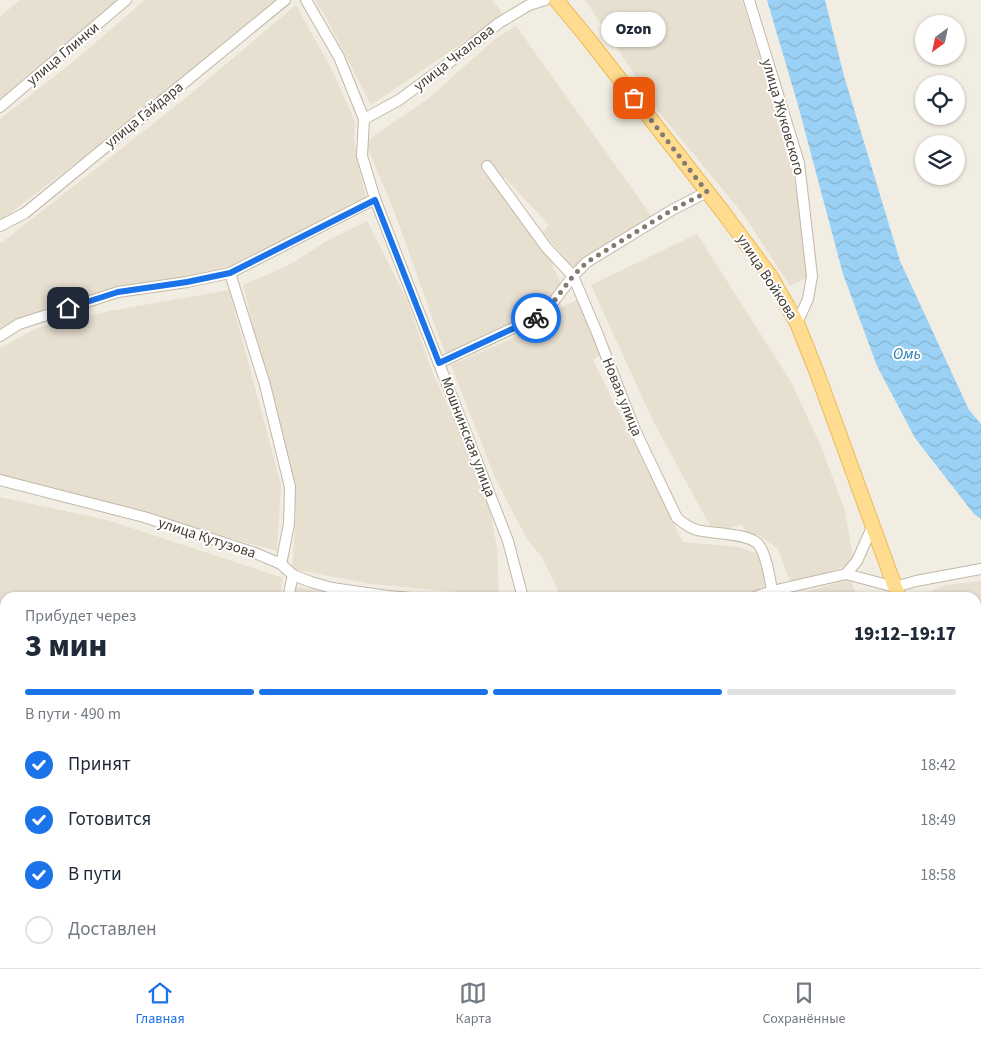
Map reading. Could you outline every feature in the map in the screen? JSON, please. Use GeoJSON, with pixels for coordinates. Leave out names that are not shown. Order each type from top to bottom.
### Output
{"type":"FeatureCollection","features":[{"type":"Feature","properties":{"kind":"main road","name":"улица Войкова"},"geometry":{"type":"LineString","coordinates":[[556,0],[586,36],[771,277],[797,323],[897,592]]}},
{"type":"Feature","properties":{"kind":"street","name":"улица Глинки"},"geometry":{"type":"LineString","coordinates":[[0,107],[126,0]]}},
{"type":"Feature","properties":{"kind":"street","name":"улица Гайдара"},"geometry":{"type":"LineString","coordinates":[[0,226],[25,213],[285,0]]}},
{"type":"Feature","properties":{"kind":"street","name":"Мошнинская улица"},"geometry":{"type":"LineString","coordinates":[[306,0],[339,57],[364,119],[362,156],[375,200],[508,541],[521,592]]}},
{"type":"Feature","properties":{"kind":"street","name":"улица Чкалова"},"geometry":{"type":"LineString","coordinates":[[364,119],[399,100],[499,23],[529,5],[545,0]]}},
{"type":"Feature","properties":{"kind":"street","name":"улица Жуковского"},"geometry":{"type":"LineString","coordinates":[[749,0],[799,163],[812,276],[808,299],[797,323]]}},
{"type":"Feature","properties":{"kind":"street","name":"Новая улица"},"geometry":{"type":"LineString","coordinates":[[488,166],[546,247],[573,276],[634,428],[677,518],[696,530],[747,538],[758,543],[765,558],[772,591]]}},
{"type":"Feature","properties":{"kind":"street"},"geometry":{"type":"LineString","coordinates":[[439,363],[545,313],[573,276],[587,262],[672,210],[707,192]]}},
{"type":"Feature","properties":{"kind":"street"},"geometry":{"type":"LineString","coordinates":[[0,336],[19,324],[118,292],[187,282],[230,273],[375,200]]}},
{"type":"Feature","properties":{"kind":"street"},"geometry":{"type":"LineString","coordinates":[[230,273],[265,385],[290,487],[289,524],[281,564]]}},
{"type":"Feature","properties":{"kind":"street","name":"улица Кутузова"},"geometry":{"type":"LineString","coordinates":[[0,480],[144,517],[255,553],[281,564],[293,574],[311,582],[357,592]]}},
{"type":"Feature","properties":{"kind":"street"},"geometry":{"type":"LineString","coordinates":[[846,574],[857,562],[873,525]]}},
{"type":"Feature","properties":{"kind":"street"},"geometry":{"type":"LineString","coordinates":[[769,592],[846,574],[897,592],[916,582],[981,569]]}},
{"type":"Feature","properties":{"kind":"street"},"geometry":{"type":"LineString","coordinates":[[289,592],[293,574]]}},
{"type":"Feature","properties":{"kind":"shaded area"},"geometry":{"type":"Polygon","coordinates":[[[20,0],[121,0],[70,41],[0,103],[0,17],[20,0]]]}},
{"type":"Feature","properties":{"kind":"shaded area"},"geometry":{"type":"Polygon","coordinates":[[[145,0],[284,0],[0,221],[0,119],[74,61],[145,0]]]}},
{"type":"Feature","properties":{"kind":"shaded area"},"geometry":{"type":"Polygon","coordinates":[[[315,0],[492,0],[504,15],[371,105],[328,21],[315,0]]]}},
{"type":"Feature","properties":{"kind":"shaded area"},"geometry":{"type":"Polygon","coordinates":[[[585,0],[742,0],[781,122],[806,247],[807,278],[790,286],[744,215],[662,116],[585,0]]]}},
{"type":"Feature","properties":{"kind":"shaded area"},"geometry":{"type":"Polygon","coordinates":[[[296,5],[334,74],[355,122],[354,138],[368,204],[229,271],[54,309],[0,337],[0,244],[182,101],[296,5]]]}},
{"type":"Feature","properties":{"kind":"shaded area"},"geometry":{"type":"Polygon","coordinates":[[[516,26],[652,219],[572,267],[543,232],[549,225],[505,178],[499,182],[547,253],[564,290],[543,311],[507,333],[445,353],[394,211],[365,142],[429,98],[495,39],[516,26]]]}},
{"type":"Feature","properties":{"kind":"shaded area"},"geometry":{"type":"Polygon","coordinates":[[[367,221],[407,300],[432,371],[467,447],[490,510],[497,548],[499,592],[457,592],[372,584],[292,569],[296,514],[289,473],[243,285],[289,265],[330,239],[367,221]]]}},
{"type":"Feature","properties":{"kind":"shaded area"},"geometry":{"type":"Polygon","coordinates":[[[697,234],[791,382],[821,446],[845,511],[854,564],[791,584],[778,549],[759,535],[746,534],[742,524],[714,533],[653,421],[591,285],[697,234]]]}},
{"type":"Feature","properties":{"kind":"shaded area"},"geometry":{"type":"Polygon","coordinates":[[[229,290],[281,485],[277,551],[0,474],[0,348],[37,328],[110,311],[229,290]]]}},
{"type":"Feature","properties":{"kind":"shaded area"},"geometry":{"type":"Polygon","coordinates":[[[579,299],[603,353],[593,360],[683,542],[739,547],[761,555],[769,591],[559,592],[542,557],[527,539],[495,478],[451,365],[548,323],[562,307],[579,299]]]}},
{"type":"Feature","properties":{"kind":"shaded area"},"geometry":{"type":"Polygon","coordinates":[[[0,497],[107,520],[283,578],[281,592],[0,592],[0,497]]]}},
{"type":"Feature","properties":{"kind":"shaded area"},"geometry":{"type":"Polygon","coordinates":[[[850,579],[855,592],[805,592],[850,579]]]}},
{"type":"Feature","properties":{"kind":"shaded area"},"geometry":{"type":"Polygon","coordinates":[[[981,581],[981,592],[930,592],[945,585],[981,581]]]}},
{"type":"Feature","properties":{"kind":"shaded area"},"geometry":{"type":"Polygon","coordinates":[[[296,587],[324,592],[295,592],[296,587]]]}},
{"type":"Feature","properties":{"kind":"water","name":"Омь"},"geometry":{"type":"Polygon","coordinates":[[[767,0],[825,0],[844,76],[900,261],[969,410],[981,424],[981,519],[974,514],[915,438],[877,366],[843,274],[798,105],[767,0]]]}},
{"type":"Feature","properties":{"kind":"way so far"},"geometry":{"type":"LineString","coordinates":[[536,318],[545,313],[573,276],[587,262],[672,210],[707,192],[634,98]]}},
{"type":"Feature","properties":{"kind":"place","name":"Ozon"},"geometry":{"type":"Point","coordinates":[634,98]}},
{"type":"Feature","properties":{"kind":"route"},"geometry":{"type":"LineString","coordinates":[[68,308],[118,292],[187,282],[230,273],[375,200],[439,363],[536,318]]}}]}
